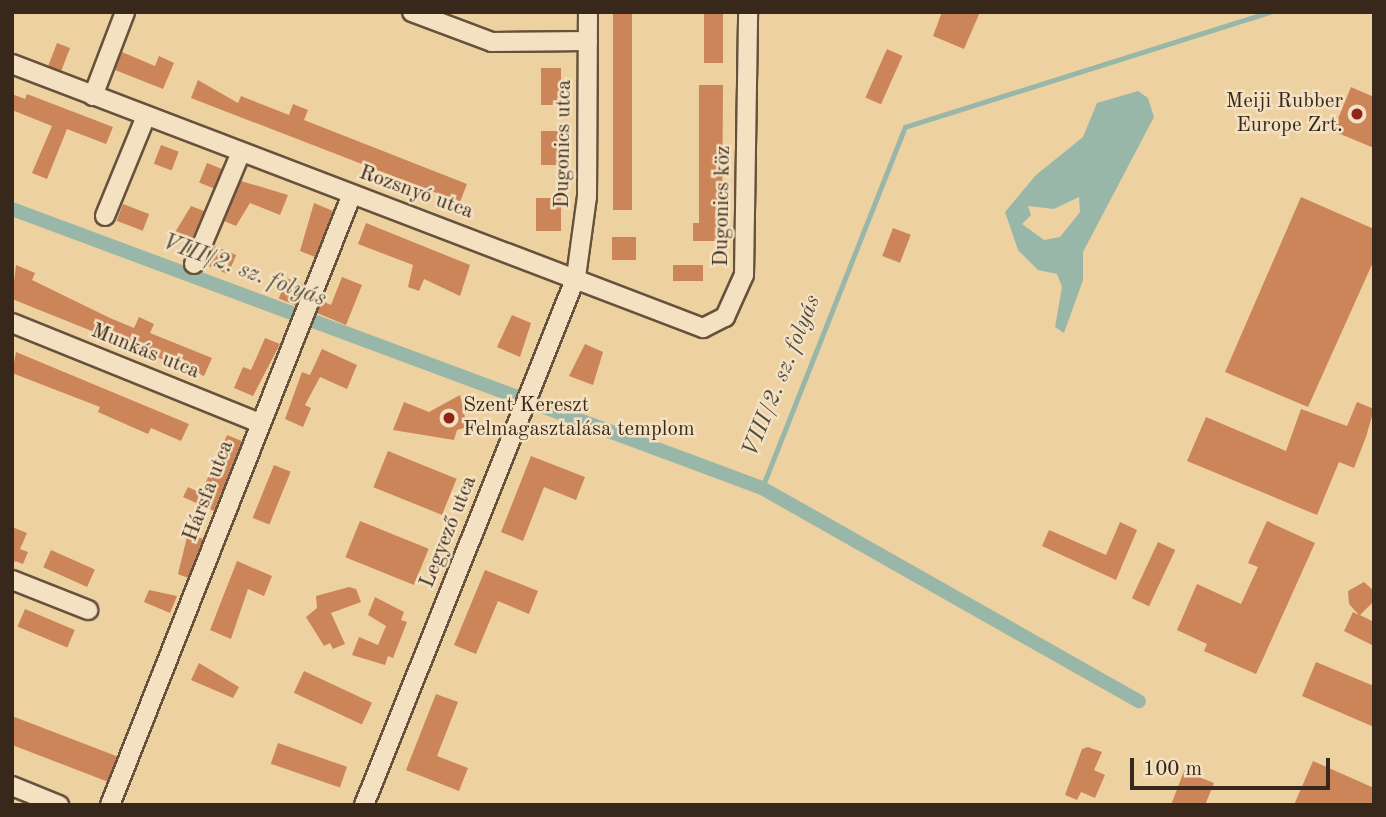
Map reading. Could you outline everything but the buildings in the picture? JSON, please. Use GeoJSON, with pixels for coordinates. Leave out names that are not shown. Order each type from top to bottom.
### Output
{"type":"FeatureCollection","features":[{"type":"Feature","properties":{"kind":"street"},"geometry":{"type":"LineString","coordinates":[[93,96],[125,12]]}},
{"type":"Feature","properties":{"kind":"street"},"geometry":{"type":"LineString","coordinates":[[412,12],[492,42],[588,41]]}},
{"type":"Feature","properties":{"kind":"street","name":"Dugonics utca"},"geometry":{"type":"LineString","coordinates":[[576,277],[587,197],[588,12]]}},
{"type":"Feature","properties":{"kind":"street","name":"Dugonics köz"},"geometry":{"type":"LineString","coordinates":[[576,277],[703,328],[725,317],[744,275],[748,12]]}},
{"type":"Feature","properties":{"kind":"street","name":"Rozsnyó utca"},"geometry":{"type":"LineString","coordinates":[[12,64],[576,277]]}},
{"type":"Feature","properties":{"kind":"street"},"geometry":{"type":"LineString","coordinates":[[105,216],[146,116]]}},
{"type":"Feature","properties":{"kind":"street"},"geometry":{"type":"LineString","coordinates":[[194,264],[241,152]]}},
{"type":"Feature","properties":{"kind":"street","name":"Hársfa utca"},"geometry":{"type":"LineString","coordinates":[[110,805],[352,194]]}},
{"type":"Feature","properties":{"kind":"street","name":"Legyező utca"},"geometry":{"type":"LineString","coordinates":[[364,805],[576,277]]}},
{"type":"Feature","properties":{"kind":"street","name":"Munkás utca"},"geometry":{"type":"LineString","coordinates":[[12,323],[260,423]]}},
{"type":"Feature","properties":{"kind":"street"},"geometry":{"type":"LineString","coordinates":[[12,580],[88,610]]}},
{"type":"Feature","properties":{"kind":"street"},"geometry":{"type":"LineString","coordinates":[[12,786],[59,805]]}},
{"type":"Feature","properties":{"kind":"shaded area"},"geometry":{"type":"Polygon","coordinates":[[[1138,91],[1148,98],[1154,117],[1083,252],[1083,280],[1064,333],[1055,327],[1062,287],[1057,274],[1038,270],[1018,250],[1005,212],[1036,175],[1083,137],[1097,103],[1138,91]],[[1079,197],[1054,209],[1028,206],[1031,215],[1022,224],[1044,240],[1060,237],[1080,212],[1079,197]]]}},
{"type":"Feature","properties":{"kind":"waterway","name":"VIII/2. sz. folyás"},"geometry":{"type":"LineString","coordinates":[[762,488],[905,127],[1270,12]]}},
{"type":"Feature","properties":{"kind":"waterway","name":"VIII/2. sz. folyás"},"geometry":{"type":"LineString","coordinates":[[12,209],[762,488],[1139,701]]}},
{"type":"Feature","properties":{"kind":"place","name":"Meiji Rubber Europe Zrt."},"geometry":{"type":"Point","coordinates":[1357,114]}},
{"type":"Feature","properties":{"kind":"place","name":"Szent Kereszt Felmagasztalása templom"},"geometry":{"type":"Point","coordinates":[449,418]}}]}
